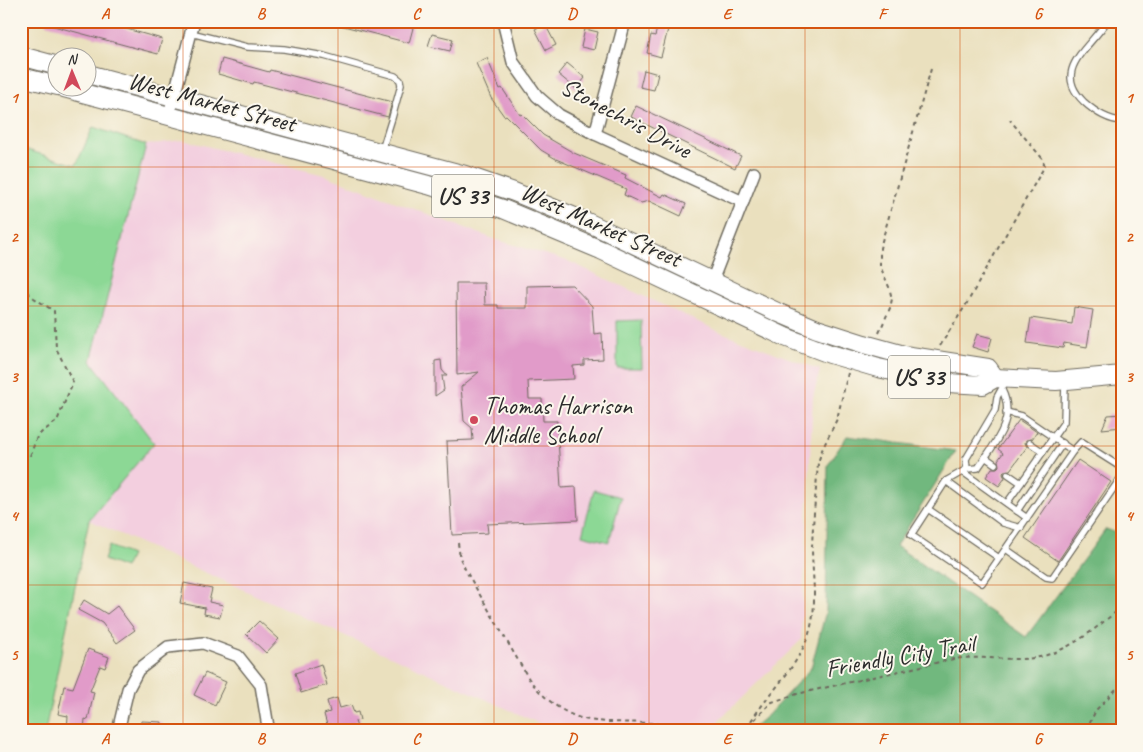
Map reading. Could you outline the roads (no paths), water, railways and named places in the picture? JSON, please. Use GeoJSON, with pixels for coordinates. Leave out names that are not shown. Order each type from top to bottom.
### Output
{"type":"FeatureCollection","features":[{"type":"Feature","properties":{"kind":"main road"},"geometry":{"type":"LineString","coordinates":[[21,56],[48,63]]}},
{"type":"Feature","properties":{"kind":"main road"},"geometry":{"type":"LineString","coordinates":[[21,76],[48,83]]}},
{"type":"Feature","properties":{"kind":"main road","name":"West Market Street"},"geometry":{"type":"LineString","coordinates":[[98,77],[465,175],[543,203],[631,242],[802,323],[873,347],[929,360],[988,368],[1000,382]]}},
{"type":"Feature","properties":{"kind":"main road","name":"West Market Street"},"geometry":{"type":"LineString","coordinates":[[98,97],[428,185],[503,209],[601,250],[778,334],[850,360],[912,376],[958,384],[982,385],[1000,382],[1056,381],[1122,375]]}},
{"type":"Feature","properties":{"kind":"street"},"geometry":{"type":"LineString","coordinates":[[168,116],[194,21]]}},
{"type":"Feature","properties":{"kind":"street"},"geometry":{"type":"LineString","coordinates":[[594,134],[625,21]]}},
{"type":"Feature","properties":{"kind":"street","name":"Stonechris Drive"},"geometry":{"type":"LineString","coordinates":[[501,22],[513,62],[537,96],[559,115],[594,134],[743,202]]}},
{"type":"Feature","properties":{"kind":"street"},"geometry":{"type":"LineString","coordinates":[[712,281],[754,173]]}},
{"type":"Feature","properties":{"kind":"street"},"geometry":{"type":"LineString","coordinates":[[118,731],[128,690],[138,670],[168,648],[203,643],[238,656],[261,685],[268,728],[266,731]]}},
{"type":"Feature","properties":{"kind":"lane"},"geometry":{"type":"LineString","coordinates":[[1107,21],[1074,64],[1070,74],[1070,82],[1074,92],[1092,108],[1109,119],[1122,121]]}},
{"type":"Feature","properties":{"kind":"lane"},"geometry":{"type":"LineString","coordinates":[[191,33],[247,47],[284,49],[324,56],[394,76],[400,80],[401,85],[381,152]]}},
{"type":"Feature","properties":{"kind":"lane"},"geometry":{"type":"LineString","coordinates":[[1007,503],[1064,422],[1065,380]]}},
{"type":"Feature","properties":{"kind":"lane"},"geometry":{"type":"LineString","coordinates":[[1000,382],[1006,397],[1006,426],[978,468],[965,471],[946,481],[911,535],[982,582],[1081,442],[1122,468]]}},
{"type":"Feature","properties":{"kind":"lane"},"geometry":{"type":"LineString","coordinates":[[965,471],[966,459],[995,410],[1000,382]]}},
{"type":"Feature","properties":{"kind":"lane"},"geometry":{"type":"LineString","coordinates":[[1006,412],[1022,416],[1054,436],[1073,451]]}},
{"type":"Feature","properties":{"kind":"lane"},"geometry":{"type":"LineString","coordinates":[[1006,426],[1012,430]]}},
{"type":"Feature","properties":{"kind":"lane"},"geometry":{"type":"LineString","coordinates":[[1030,443],[1043,452]]}},
{"type":"Feature","properties":{"kind":"lane"},"geometry":{"type":"LineString","coordinates":[[1017,510],[1063,443]]}},
{"type":"Feature","properties":{"kind":"lane"},"geometry":{"type":"LineString","coordinates":[[985,457],[995,464]]}},
{"type":"Feature","properties":{"kind":"lane"},"geometry":{"type":"LineString","coordinates":[[965,471],[1028,518]]}},
{"type":"Feature","properties":{"kind":"lane"},"geometry":{"type":"LineString","coordinates":[[1008,474],[1021,483]]}},
{"type":"Feature","properties":{"kind":"lane"},"geometry":{"type":"LineString","coordinates":[[1006,549],[1046,577],[1052,578],[1122,476]]}},
{"type":"Feature","properties":{"kind":"lane"},"geometry":{"type":"LineString","coordinates":[[946,481],[1003,523],[1021,528]]}},
{"type":"Feature","properties":{"kind":"lane"},"geometry":{"type":"LineString","coordinates":[[928,509],[999,558]]}},
{"type":"Feature","properties":{"kind":"place","name":"Thomas Harrison Middle School"},"geometry":{"type":"Point","coordinates":[474,420]}}]}
